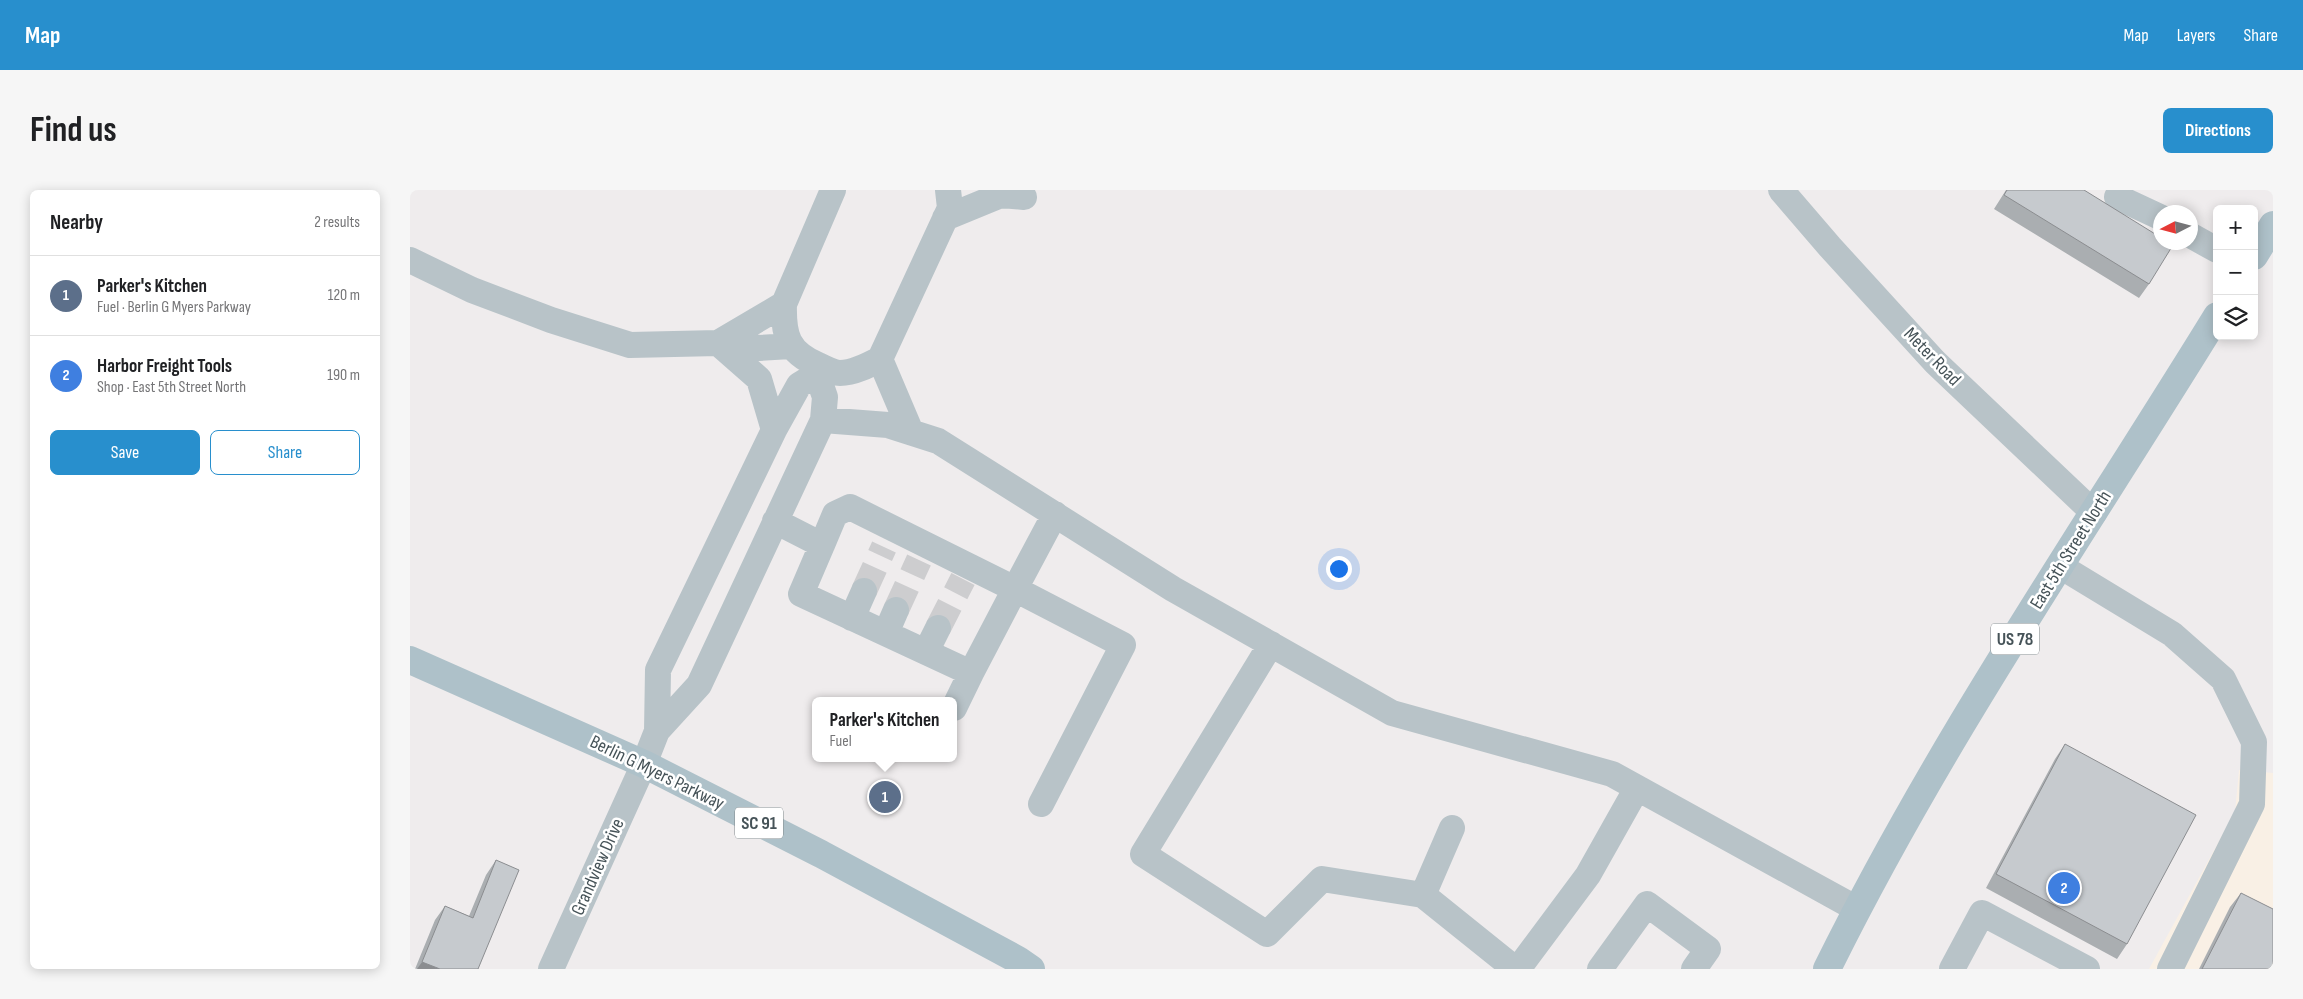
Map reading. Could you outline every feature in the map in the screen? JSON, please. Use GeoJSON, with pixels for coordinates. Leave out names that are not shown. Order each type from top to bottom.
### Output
{"type":"FeatureCollection","features":[{"type":"Feature","properties":{"kind":"main road"},"geometry":{"type":"LineString","coordinates":[[2258,250],[2273,225]]}},
{"type":"Feature","properties":{"kind":"main road","name":"East 5th Street North"},"geometry":{"type":"LineString","coordinates":[[1827,969],[1857,909],[1940,758],[2213,322]]}},
{"type":"Feature","properties":{"kind":"main road","name":"Berlin G Myers Parkway"},"geometry":{"type":"LineString","coordinates":[[410,660],[644,764],[866,878],[1018,960],[1031,969]]}},
{"type":"Feature","properties":{"kind":"street"},"geometry":{"type":"LineString","coordinates":[[833,190],[784,304],[783,324],[795,352],[819,370],[840,373],[862,368],[880,359],[950,208],[948,190]]}},
{"type":"Feature","properties":{"kind":"street","name":"Meter Road"},"geometry":{"type":"LineString","coordinates":[[1781,190],[1830,247],[1935,362],[2094,513]]}},
{"type":"Feature","properties":{"kind":"street"},"geometry":{"type":"LineString","coordinates":[[945,218],[1007,194]]}},
{"type":"Feature","properties":{"kind":"street"},"geometry":{"type":"LineString","coordinates":[[2117,197],[2153,214]]}},
{"type":"Feature","properties":{"kind":"street"},"geometry":{"type":"LineString","coordinates":[[2198,239],[2213,248]]}},
{"type":"Feature","properties":{"kind":"street"},"geometry":{"type":"LineString","coordinates":[[410,260],[472,290],[551,320],[630,345],[718,343],[759,348],[792,346]]}},
{"type":"Feature","properties":{"kind":"street"},"geometry":{"type":"LineString","coordinates":[[718,343],[784,304]]}},
{"type":"Feature","properties":{"kind":"street"},"geometry":{"type":"LineString","coordinates":[[718,343],[759,379],[774,430]]}},
{"type":"Feature","properties":{"kind":"street"},"geometry":{"type":"LineString","coordinates":[[880,359],[911,432]]}},
{"type":"Feature","properties":{"kind":"street"},"geometry":{"type":"LineString","coordinates":[[657,731],[658,670],[774,430],[799,385],[819,370]]}},
{"type":"Feature","properties":{"kind":"street"},"geometry":{"type":"LineString","coordinates":[[657,731],[699,685],[823,420],[825,397],[819,370]]}},
{"type":"Feature","properties":{"kind":"street"},"geometry":{"type":"LineString","coordinates":[[823,420],[888,425],[938,441],[1173,589],[1392,713],[1612,774],[1857,909]]}},
{"type":"Feature","properties":{"kind":"street"},"geometry":{"type":"LineString","coordinates":[[971,673],[800,594],[835,514],[850,506],[889,537],[966,573],[1015,589],[1123,645],[1041,804]]}},
{"type":"Feature","properties":{"kind":"street"},"geometry":{"type":"LineString","coordinates":[[957,702],[1055,514]]}},
{"type":"Feature","properties":{"kind":"street"},"geometry":{"type":"LineString","coordinates":[[775,521],[822,545]]}},
{"type":"Feature","properties":{"kind":"street"},"geometry":{"type":"LineString","coordinates":[[2060,566],[2172,634],[2223,679],[2254,742],[2263,787],[2252,804],[2170,969]]}},
{"type":"Feature","properties":{"kind":"street"},"geometry":{"type":"LineString","coordinates":[[852,618],[864,591]]}},
{"type":"Feature","properties":{"kind":"street"},"geometry":{"type":"LineString","coordinates":[[886,633],[896,610]]}},
{"type":"Feature","properties":{"kind":"street"},"geometry":{"type":"LineString","coordinates":[[926,652],[938,628]]}},
{"type":"Feature","properties":{"kind":"street"},"geometry":{"type":"LineString","coordinates":[[1271,644],[1143,854],[1267,934],[1322,879],[1423,895],[1516,969],[1588,875],[1637,788]]}},
{"type":"Feature","properties":{"kind":"street","name":"Grandview Drive"},"geometry":{"type":"LineString","coordinates":[[552,969],[657,731]]}},
{"type":"Feature","properties":{"kind":"street"},"geometry":{"type":"LineString","coordinates":[[1423,895],[1452,828]]}},
{"type":"Feature","properties":{"kind":"street"},"geometry":{"type":"LineString","coordinates":[[1600,969],[1647,904],[1708,949],[1694,969]]}},
{"type":"Feature","properties":{"kind":"street"},"geometry":{"type":"LineString","coordinates":[[1952,969],[1982,913],[2087,969]]}},
{"type":"Feature","properties":{"kind":"shaded area"},"geometry":{"type":"Polygon","coordinates":[[[2239,770],[2273,773],[2273,969],[2149,969],[2235,812],[2239,770]]]}},
{"type":"Feature","properties":{"kind":"building"},"geometry":{"type":"Polygon","coordinates":[[[2007,190],[2084,190],[2153,233],[2153,250],[2170,250],[2149,284],[2004,195],[2007,190]]]}},
{"type":"Feature","properties":{"kind":"building"},"geometry":{"type":"Polygon","coordinates":[[[2065,744],[2196,815],[2127,944],[1996,874],[2065,744]]]}},
{"type":"Feature","properties":{"kind":"building"},"geometry":{"type":"Polygon","coordinates":[[[496,860],[519,870],[478,969],[440,969],[422,962],[445,906],[473,918],[496,860]]]}},
{"type":"Feature","properties":{"kind":"building"},"geometry":{"type":"Polygon","coordinates":[[[2241,893],[2273,909],[2273,969],[2202,969],[2241,893]]]}},
{"type":"Feature","properties":{"kind":"tunnel"},"geometry":{"type":"LineString","coordinates":[[864,591],[884,547]]}},
{"type":"Feature","properties":{"kind":"tunnel"},"geometry":{"type":"LineString","coordinates":[[896,610],[919,560]]}},
{"type":"Feature","properties":{"kind":"tunnel"},"geometry":{"type":"LineString","coordinates":[[938,628],[963,579]]}},
{"type":"Feature","properties":{"kind":"place","name":"Parker's Kitchen"},"geometry":{"type":"Point","coordinates":[885,797]}},
{"type":"Feature","properties":{"kind":"place","name":"Harbor Freight Tools"},"geometry":{"type":"Point","coordinates":[2064,888]}}]}
